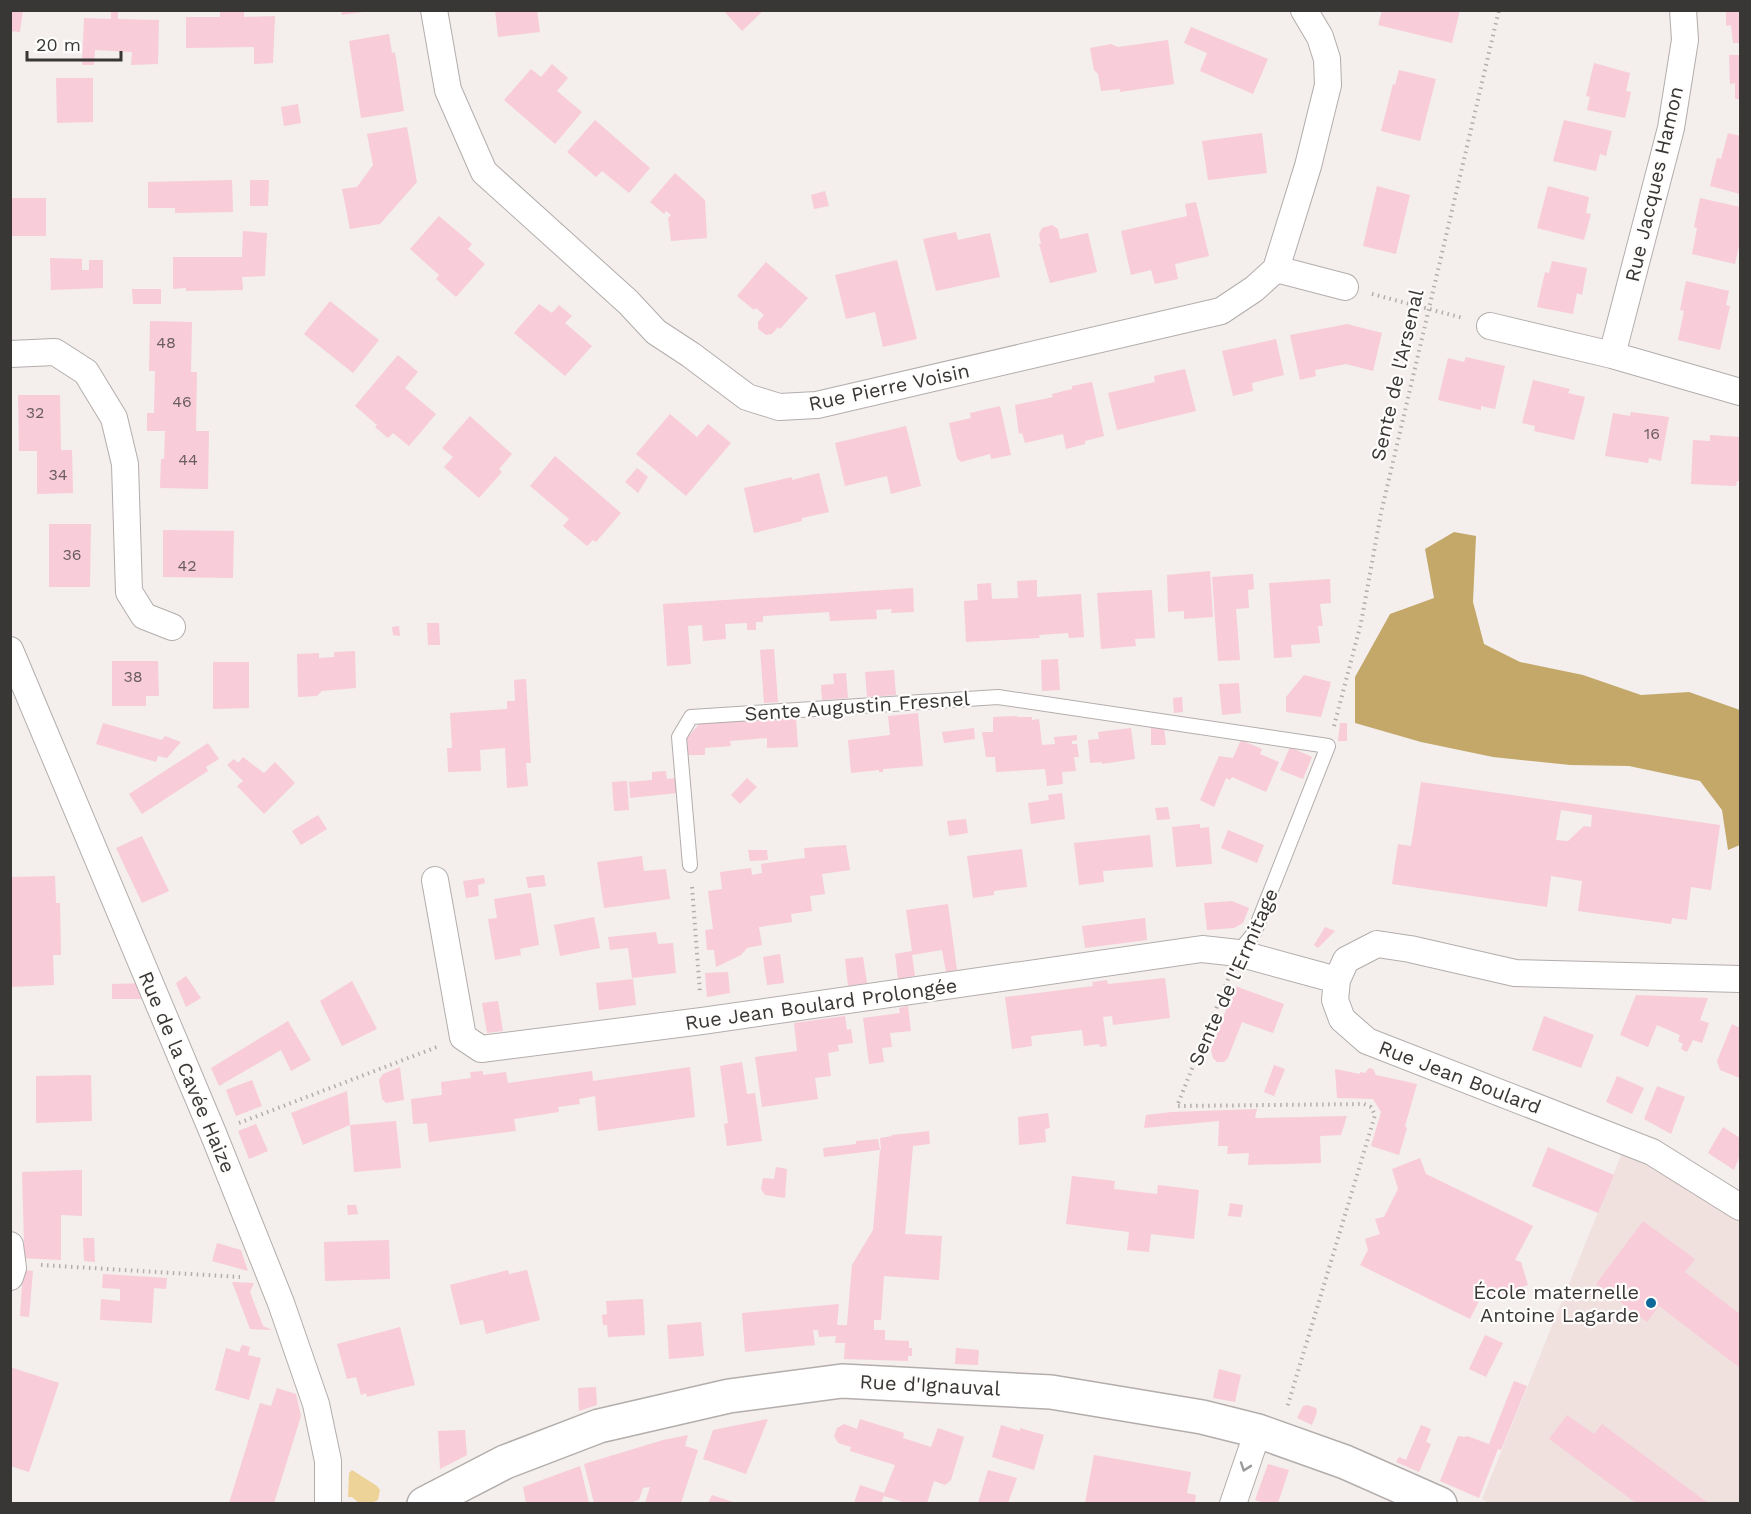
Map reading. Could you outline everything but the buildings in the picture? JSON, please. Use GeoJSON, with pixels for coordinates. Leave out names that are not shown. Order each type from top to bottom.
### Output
{"type":"FeatureCollection","features":[{"type":"Feature","properties":{"kind":"street","name":"Rue Pierre Voisin"},"geometry":{"type":"LineString","coordinates":[[435,10],[448,90],[484,172],[628,302],[657,332],[747,398],[779,407],[817,405],[1221,311],[1254,289],[1276,269]]}},
{"type":"Feature","properties":{"kind":"street"},"geometry":{"type":"LineString","coordinates":[[1304,10],[1320,37],[1327,59],[1328,85],[1308,166],[1276,269],[1345,287]]}},
{"type":"Feature","properties":{"kind":"street","name":"Rue Jacques Hamon"},"geometry":{"type":"LineString","coordinates":[[1612,356],[1671,128],[1685,40],[1683,10]]}},
{"type":"Feature","properties":{"kind":"street"},"geometry":{"type":"LineString","coordinates":[[1490,326],[1612,356],[1740,392]]}},
{"type":"Feature","properties":{"kind":"street"},"geometry":{"type":"LineString","coordinates":[[10,354],[55,352],[86,372],[114,418],[125,464],[129,592],[144,616],[172,627]]}},
{"type":"Feature","properties":{"kind":"street","name":"Rue de la Cavée Haize"},"geometry":{"type":"LineString","coordinates":[[10,650],[213,1133],[271,1279],[316,1404],[328,1461],[328,1503]]}},
{"type":"Feature","properties":{"kind":"street"},"geometry":{"type":"LineString","coordinates":[[435,880],[462,1037]]}},
{"type":"Feature","properties":{"kind":"street"},"geometry":{"type":"LineString","coordinates":[[1337,980],[1346,960],[1377,944],[1410,949],[1515,973],[1740,979]]}},
{"type":"Feature","properties":{"kind":"street","name":"Rue Jean Boulard Prolongée"},"geometry":{"type":"LineString","coordinates":[[462,1037],[481,1049],[702,1021],[1202,949],[1238,953],[1337,980]]}},
{"type":"Feature","properties":{"kind":"street","name":"Rue Jean Boulard"},"geometry":{"type":"LineString","coordinates":[[1337,980],[1335,1000],[1342,1018],[1367,1041],[1652,1152],[1740,1207]]}},
{"type":"Feature","properties":{"kind":"street","name":"Rue d'Ignauval"},"geometry":{"type":"LineString","coordinates":[[424,1503],[505,1462],[599,1426],[729,1396],[842,1381],[1051,1392],[1202,1417],[1268,1435],[1345,1462],[1440,1503]]}},
{"type":"Feature","properties":{"kind":"street"},"geometry":{"type":"LineString","coordinates":[[1233,1503],[1268,1435]]}},
{"type":"Feature","properties":{"kind":"lane","name":"Sente Augustin Fresnel"},"geometry":{"type":"LineString","coordinates":[[690,865],[679,737],[691,717],[998,698],[1328,746]]}},
{"type":"Feature","properties":{"kind":"lane","name":"Sente de l'Ermitage"},"geometry":{"type":"LineString","coordinates":[[1238,953],[1254,933],[1328,746]]}},
{"type":"Feature","properties":{"kind":"path","name":"Sente de l'Arsenal"},"geometry":{"type":"LineString","coordinates":[[1328,746],[1361,623],[1381,513],[1498,10]]}},
{"type":"Feature","properties":{"kind":"path"},"geometry":{"type":"LineString","coordinates":[[1345,287],[1490,326]]}},
{"type":"Feature","properties":{"kind":"path"},"geometry":{"type":"LineString","coordinates":[[690,865],[702,1021]]}},
{"type":"Feature","properties":{"kind":"path","name":"Sente de l'Ermitage"},"geometry":{"type":"LineString","coordinates":[[1238,953],[1177,1106],[1364,1104],[1371,1107],[1375,1115],[1268,1435]]}},
{"type":"Feature","properties":{"kind":"path"},"geometry":{"type":"LineString","coordinates":[[213,1133],[462,1037]]}},
{"type":"Feature","properties":{"kind":"path"},"geometry":{"type":"LineString","coordinates":[[11,1262],[271,1279]]}},
{"type":"Feature","properties":{"kind":"shaded area"},"geometry":{"type":"Polygon","coordinates":[[[1454,532],[1476,536],[1473,602],[1484,644],[1520,662],[1583,675],[1641,695],[1689,692],[1740,710],[1740,845],[1728,850],[1722,810],[1700,781],[1629,766],[1570,765],[1493,757],[1421,742],[1355,723],[1355,677],[1390,614],[1434,598],[1425,549],[1454,532]]]}},
{"type":"Feature","properties":{"kind":"shaded area","name":"École maternelle Antoine Lagarde"},"geometry":{"type":"Polygon","coordinates":[[[1622,1153],[1641,1160],[1716,1203],[1740,1220],[1740,1503],[1491,1504],[1482,1499],[1622,1153]]]}},
{"type":"Feature","properties":{"kind":"shaded area"},"geometry":{"type":"Polygon","coordinates":[[[352,1470],[377,1486],[380,1490],[378,1500],[371,1503],[359,1503],[352,1497],[348,1497],[349,1473],[352,1470]]]}},
{"type":"Feature","properties":{"kind":"place","name":"École maternelle Antoine Lagarde"},"geometry":{"type":"Point","coordinates":[1651,1303]}}]}
